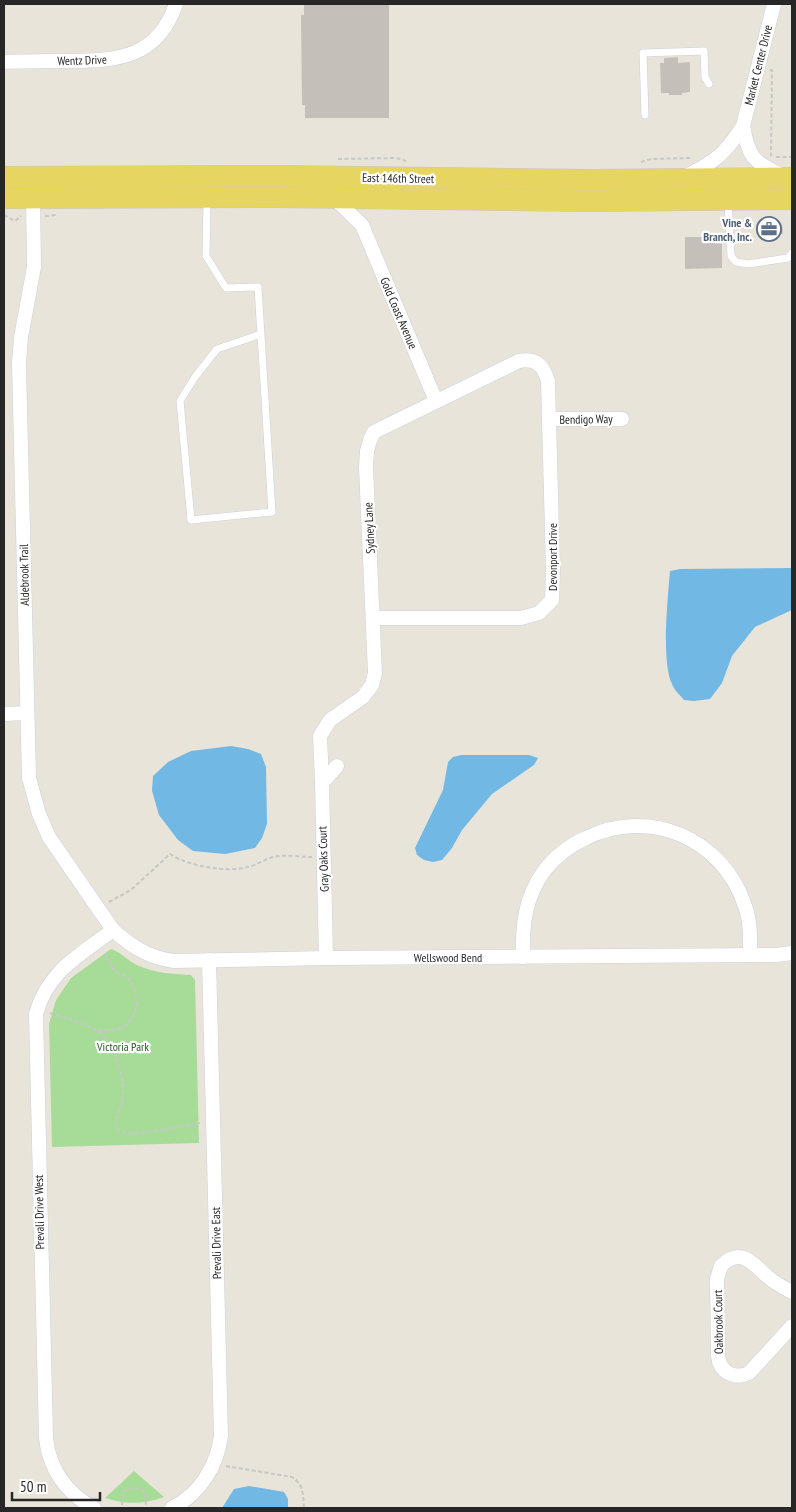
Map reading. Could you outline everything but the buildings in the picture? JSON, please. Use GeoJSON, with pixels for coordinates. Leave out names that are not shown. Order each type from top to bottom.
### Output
{"type":"FeatureCollection","features":[{"type":"Feature","properties":{"kind":"main road","name":"East 146th Street"},"geometry":{"type":"LineString","coordinates":[[4,177],[207,187],[334,198],[592,201],[728,189],[789,178]]}},
{"type":"Feature","properties":{"kind":"main road","name":"East 146th Street"},"geometry":{"type":"LineString","coordinates":[[4,198],[33,198],[207,187],[680,179],[792,199]]}},
{"type":"Feature","properties":{"kind":"street","name":"Market Center Drive"},"geometry":{"type":"LineString","coordinates":[[680,179],[717,158],[732,144],[743,126],[774,4]]}},
{"type":"Feature","properties":{"kind":"street","name":"Wentz Drive"},"geometry":{"type":"LineString","coordinates":[[4,62],[95,61],[113,59],[130,54],[144,48],[157,37],[167,25],[174,9]]}},
{"type":"Feature","properties":{"kind":"street","name":"Market Center Drive"},"geometry":{"type":"LineString","coordinates":[[743,126],[746,144],[753,158],[762,165],[789,178]]}},
{"type":"Feature","properties":{"kind":"street","name":"Aldebrook Trail"},"geometry":{"type":"LineString","coordinates":[[33,198],[34,267],[21,337],[19,364],[30,778],[39,814],[49,837],[113,930]]}},
{"type":"Feature","properties":{"kind":"street","name":"Gold Coast Avenue"},"geometry":{"type":"LineString","coordinates":[[334,198],[362,225],[436,401]]}},
{"type":"Feature","properties":{"kind":"street"},"geometry":{"type":"LineString","coordinates":[[362,225],[370,198]]}},
{"type":"Feature","properties":{"kind":"street","name":"Sydney Lane"},"geometry":{"type":"LineString","coordinates":[[322,783],[320,736],[330,720],[363,697],[372,685],[375,673],[366,467],[370,440],[374,432],[518,361],[528,359],[537,363]]}},
{"type":"Feature","properties":{"kind":"street","name":"Devonport Drive"},"geometry":{"type":"LineString","coordinates":[[373,618],[521,618],[539,613],[552,600],[553,572],[548,381],[544,369],[537,363]]}},
{"type":"Feature","properties":{"kind":"street","name":"Bendigo Way"},"geometry":{"type":"LineString","coordinates":[[549,419],[622,419]]}},
{"type":"Feature","properties":{"kind":"street"},"geometry":{"type":"LineString","coordinates":[[4,714],[27,713]]}},
{"type":"Feature","properties":{"kind":"street"},"geometry":{"type":"LineString","coordinates":[[322,783],[337,766]]}},
{"type":"Feature","properties":{"kind":"street","name":"Gray Oaks Court"},"geometry":{"type":"LineString","coordinates":[[322,783],[326,958]]}},
{"type":"Feature","properties":{"kind":"street"},"geometry":{"type":"LineString","coordinates":[[522,957],[522,932],[527,907],[535,887],[550,864],[577,842],[598,832],[638,825],[660,828],[687,837],[705,848],[723,866],[735,883],[746,906],[750,929],[750,955]]}},
{"type":"Feature","properties":{"kind":"street","name":"Wellswood Bend"},"geometry":{"type":"LineString","coordinates":[[113,930],[126,941],[152,956],[174,960],[750,955],[792,953]]}},
{"type":"Feature","properties":{"kind":"street","name":"Prevali Drive West"},"geometry":{"type":"LineString","coordinates":[[94,1508],[79,1500],[60,1479],[48,1454],[46,1438],[36,1014],[39,1002],[54,976],[113,930]]}},
{"type":"Feature","properties":{"kind":"street","name":"Prevali Drive East"},"geometry":{"type":"LineString","coordinates":[[172,1508],[194,1492],[209,1475],[217,1454],[220,1436],[208,960]]}},
{"type":"Feature","properties":{"kind":"street","name":"Oakbrook Court"},"geometry":{"type":"LineString","coordinates":[[792,1292],[768,1277],[745,1258],[733,1258],[721,1266],[718,1275],[718,1355],[721,1367],[726,1372],[735,1376],[750,1373],[792,1326]]}},
{"type":"Feature","properties":{"kind":"lane"},"geometry":{"type":"LineString","coordinates":[[645,115],[643,53],[704,52],[704,77],[709,84]]}},
{"type":"Feature","properties":{"kind":"lane"},"geometry":{"type":"LineString","coordinates":[[207,187],[206,256],[226,288],[258,287],[261,334],[272,512],[192,520],[180,401],[195,376],[217,349],[261,334]]}},
{"type":"Feature","properties":{"kind":"lane"},"geometry":{"type":"LineString","coordinates":[[728,189],[732,256],[736,262],[748,264],[788,258],[792,253]]}},
{"type":"Feature","properties":{"kind":"path"},"geometry":{"type":"LineString","coordinates":[[770,157],[772,70]]}},
{"type":"Feature","properties":{"kind":"path"},"geometry":{"type":"LineString","coordinates":[[340,159],[396,158]]}},
{"type":"Feature","properties":{"kind":"path"},"geometry":{"type":"LineString","coordinates":[[638,163],[651,159],[695,158]]}},
{"type":"Feature","properties":{"kind":"path"},"geometry":{"type":"LineString","coordinates":[[4,215],[15,221],[20,216]]}},
{"type":"Feature","properties":{"kind":"path"},"geometry":{"type":"LineString","coordinates":[[109,902],[131,890],[170,854],[192,865],[238,869],[249,868],[274,856],[312,857]]}},
{"type":"Feature","properties":{"kind":"path"},"geometry":{"type":"LineString","coordinates":[[48,1012],[96,1030],[121,1028],[132,1018],[138,1001],[137,993],[128,978],[115,971],[109,958],[102,952]]}},
{"type":"Feature","properties":{"kind":"path"},"geometry":{"type":"LineString","coordinates":[[96,1030],[109,1043],[123,1080],[123,1099],[115,1124],[118,1130],[126,1133],[148,1132],[201,1123]]}},
{"type":"Feature","properties":{"kind":"path"},"geometry":{"type":"LineString","coordinates":[[224,1466],[292,1477],[299,1481],[303,1487],[304,1508]]}},
{"type":"Feature","properties":{"kind":"path"},"geometry":{"type":"LineString","coordinates":[[122,1505],[122,1492],[134,1488],[145,1492],[146,1505]]}},
{"type":"Feature","properties":{"kind":"green space","name":"Victoria Park"},"geometry":{"type":"Polygon","coordinates":[[[111,949],[143,968],[164,973],[191,975],[195,980],[199,1143],[52,1147],[49,1024],[56,1000],[71,978],[111,949]]]}},
{"type":"Feature","properties":{"kind":"green space"},"geometry":{"type":"Polygon","coordinates":[[[134,1471],[164,1497],[135,1503],[105,1498],[134,1471]]]}},
{"type":"Feature","properties":{"kind":"water"},"geometry":{"type":"Polygon","coordinates":[[[792,568],[792,610],[755,627],[732,656],[722,683],[710,699],[684,700],[673,686],[667,661],[666,629],[670,571],[680,569],[792,568]]]}},
{"type":"Feature","properties":{"kind":"water"},"geometry":{"type":"Polygon","coordinates":[[[231,746],[261,754],[266,767],[267,824],[262,838],[255,848],[225,854],[193,851],[178,840],[159,815],[152,791],[153,776],[168,762],[191,751],[231,746]]]}},
{"type":"Feature","properties":{"kind":"water"},"geometry":{"type":"Polygon","coordinates":[[[461,755],[529,755],[538,758],[534,765],[492,794],[462,830],[452,848],[442,860],[433,862],[424,860],[417,855],[415,848],[443,790],[448,762],[453,757],[461,755]]]}},
{"type":"Feature","properties":{"kind":"water"},"geometry":{"type":"Polygon","coordinates":[[[249,1486],[284,1492],[288,1499],[288,1508],[222,1508],[234,1489],[249,1486]]]}},
{"type":"Feature","properties":{"kind":"place","name":"Vine & Branch, Inc."},"geometry":{"type":"Point","coordinates":[769,229]}}]}
